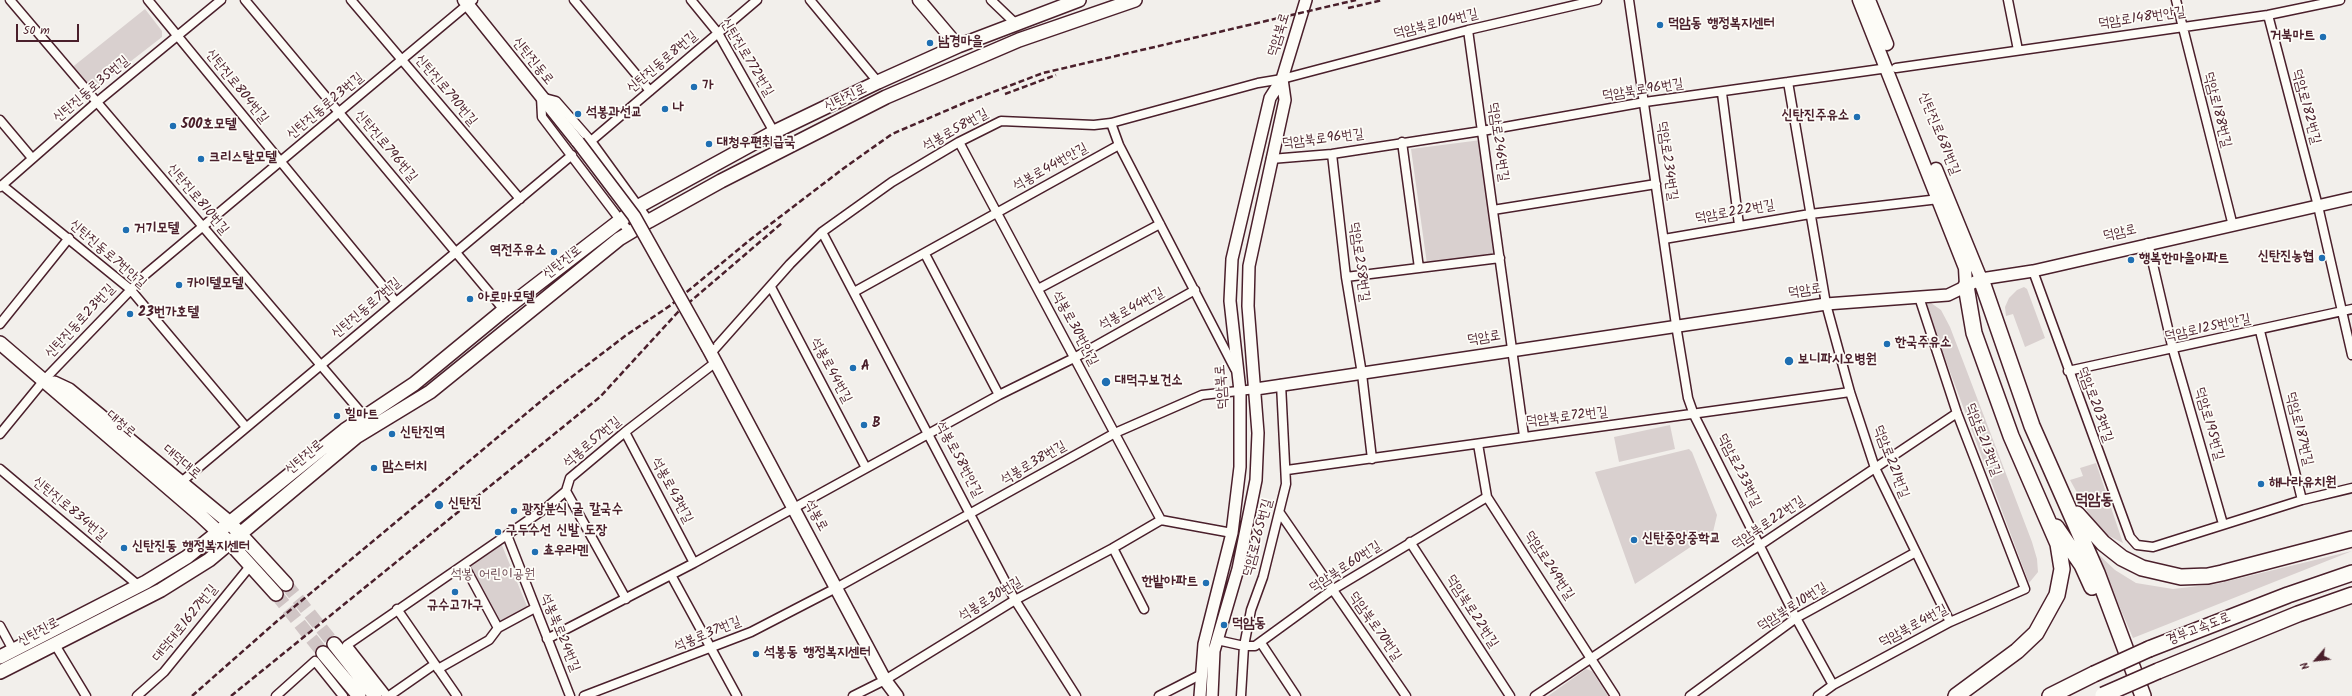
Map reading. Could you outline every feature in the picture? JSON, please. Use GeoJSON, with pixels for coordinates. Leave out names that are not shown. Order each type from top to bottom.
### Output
{"type":"FeatureCollection","features":[{"type":"Feature","properties":{"kind":"highway"},"geometry":{"type":"LineString","coordinates":[[1981,279],[2032,426],[2097,573],[2143,696]]}},
{"type":"Feature","properties":{"kind":"highway"},"geometry":{"type":"LineString","coordinates":[[1956,696],[2026,642],[2041,626],[2057,595],[2061,578],[2060,553],[2035,495],[1974,334],[1966,286]]}},
{"type":"Feature","properties":{"kind":"highway"},"geometry":{"type":"LineString","coordinates":[[2062,492],[2086,525],[2113,552],[2142,568],[2170,575],[2208,576],[2352,539]]}},
{"type":"Feature","properties":{"kind":"highway"},"geometry":{"type":"LineString","coordinates":[[2035,495],[2085,571],[2133,696]]}},
{"type":"Feature","properties":{"kind":"highway","name":"경부고속도로"},"geometry":{"type":"LineString","coordinates":[[2050,696],[2149,649],[2352,573]]}},
{"type":"Feature","properties":{"kind":"highway","name":"경부고속도로"},"geometry":{"type":"LineString","coordinates":[[2102,696],[2158,671],[2298,614],[2352,595]]}},
{"type":"Feature","properties":{"kind":"main road","name":"신탄진로"},"geometry":{"type":"LineString","coordinates":[[0,657],[139,586],[168,570],[198,549],[364,416],[414,384],[504,310],[620,219],[639,206],[774,132],[878,82],[958,46],[1079,0]]}},
{"type":"Feature","properties":{"kind":"main road","name":"신탄진로"},"geometry":{"type":"LineString","coordinates":[[0,672],[186,575],[229,542],[356,436],[430,392],[506,329],[630,233],[649,221],[716,184],[847,116],[966,62],[1019,40],[1135,0]]}},
{"type":"Feature","properties":{"kind":"main road","name":"신탄진로681번길"},"geometry":{"type":"LineString","coordinates":[[1859,0],[1892,68],[1981,279]]}},
{"type":"Feature","properties":{"kind":"main road","name":"신탄진로681번길"},"geometry":{"type":"LineString","coordinates":[[1869,0],[1892,68],[1965,268],[1966,286]]}},
{"type":"Feature","properties":{"kind":"main road"},"geometry":{"type":"LineString","coordinates":[[922,1],[958,46]]}},
{"type":"Feature","properties":{"kind":"main road","name":"신탄진동로"},"geometry":{"type":"LineString","coordinates":[[468,2],[634,216],[712,354]]}},
{"type":"Feature","properties":{"kind":"main road"},"geometry":{"type":"LineString","coordinates":[[716,184],[708,180],[710,176],[721,169],[731,156]]}},
{"type":"Feature","properties":{"kind":"main road","name":"대청로"},"geometry":{"type":"LineString","coordinates":[[0,343],[45,379],[219,533]]}},
{"type":"Feature","properties":{"kind":"main road","name":"석봉로"},"geometry":{"type":"LineString","coordinates":[[712,354],[885,680],[897,696]]}},
{"type":"Feature","properties":{"kind":"main road","name":"대덕대로"},"geometry":{"type":"LineString","coordinates":[[45,379],[69,390],[230,523],[286,584]]}},
{"type":"Feature","properties":{"kind":"main road"},"geometry":{"type":"LineString","coordinates":[[198,549],[202,536],[199,514]]}},
{"type":"Feature","properties":{"kind":"main road"},"geometry":{"type":"LineString","coordinates":[[219,533],[251,565],[276,594]]}},
{"type":"Feature","properties":{"kind":"main road"},"geometry":{"type":"LineString","coordinates":[[334,644],[375,696]]}},
{"type":"Feature","properties":{"kind":"main road"},"geometry":{"type":"LineString","coordinates":[[323,653],[359,696]]}},
{"type":"Feature","properties":{"kind":"street","name":"신탄진로810번길"},"geometry":{"type":"LineString","coordinates":[[10,0],[364,416]]}},
{"type":"Feature","properties":{"kind":"street","name":"신탄진로804번길"},"geometry":{"type":"LineString","coordinates":[[148,0],[396,302]]}},
{"type":"Feature","properties":{"kind":"street","name":"신탄진동로35번길"},"geometry":{"type":"LineString","coordinates":[[1,186],[97,102],[221,0]]}},
{"type":"Feature","properties":{"kind":"street","name":"신탄진로796번길"},"geometry":{"type":"LineString","coordinates":[[245,0],[504,310]]}},
{"type":"Feature","properties":{"kind":"street","name":"신탄진로790번길"},"geometry":{"type":"LineString","coordinates":[[352,0],[520,199]]}},
{"type":"Feature","properties":{"kind":"street"},"geometry":{"type":"LineString","coordinates":[[574,0],[650,91]]}},
{"type":"Feature","properties":{"kind":"street","name":"신탄진로772번길"},"geometry":{"type":"LineString","coordinates":[[692,0],[718,33],[774,132]]}},
{"type":"Feature","properties":{"kind":"street"},"geometry":{"type":"LineString","coordinates":[[810,0],[878,82]]}},
{"type":"Feature","properties":{"kind":"street"},"geometry":{"type":"LineString","coordinates":[[991,0],[1016,24]]}},
{"type":"Feature","properties":{"kind":"street","name":"덕암북로"},"geometry":{"type":"LineString","coordinates":[[1200,696],[1200,675],[1204,644],[1232,532],[1240,467],[1240,391],[1230,301],[1232,259],[1240,218],[1270,98],[1282,79],[1306,0]]}},
{"type":"Feature","properties":{"kind":"street","name":"덕암북로104번길"},"geometry":{"type":"LineString","coordinates":[[1282,79],[1468,30],[1597,0]]}},
{"type":"Feature","properties":{"kind":"street","name":"덕암로234번길"},"geometry":{"type":"LineString","coordinates":[[1629,0],[1645,102],[1676,325]]}},
{"type":"Feature","properties":{"kind":"street"},"geometry":{"type":"LineString","coordinates":[[2008,0],[2018,50]]}},
{"type":"Feature","properties":{"kind":"street","name":"덕암로188번길"},"geometry":{"type":"LineString","coordinates":[[2176,0],[2233,226]]}},
{"type":"Feature","properties":{"kind":"street","name":"덕암로148번안길"},"geometry":{"type":"LineString","coordinates":[[1892,68],[2268,15],[2340,0]]}},
{"type":"Feature","properties":{"kind":"street","name":"신탄진동로23번길"},"geometry":{"type":"LineString","coordinates":[[0,434],[45,379],[130,289],[340,113],[468,2]]}},
{"type":"Feature","properties":{"kind":"street","name":"신탄진동로8번길"},"geometry":{"type":"LineString","coordinates":[[591,141],[718,33],[752,2]]}},
{"type":"Feature","properties":{"kind":"street","name":"덕암로182번길"},"geometry":{"type":"LineString","coordinates":[[2268,15],[2318,206],[2352,356]]}},
{"type":"Feature","properties":{"kind":"street","name":"덕암로246번길"},"geometry":{"type":"LineString","coordinates":[[1468,30],[1524,436]]}},
{"type":"Feature","properties":{"kind":"street","name":"덕암북로96번길"},"geometry":{"type":"LineString","coordinates":[[1271,159],[1332,154],[1402,142],[1482,131],[1645,102],[1892,68]]}},
{"type":"Feature","properties":{"kind":"street","name":"덕암북로"},"geometry":{"type":"LineString","coordinates":[[1212,696],[1214,651],[1238,569],[1256,480],[1258,433],[1256,389],[1252,369],[1248,306],[1249,266],[1285,100],[1282,79]]}},
{"type":"Feature","properties":{"kind":"street","name":"석봉로58번길"},"geometry":{"type":"LineString","coordinates":[[712,354],[770,287],[822,232],[892,182],[959,142],[1000,121],[1094,125],[1111,123],[1258,83],[1282,79]]}},
{"type":"Feature","properties":{"kind":"street"},"geometry":{"type":"LineString","coordinates":[[1788,82],[1826,304]]}},
{"type":"Feature","properties":{"kind":"street"},"geometry":{"type":"LineString","coordinates":[[1722,92],[1739,225]]}},
{"type":"Feature","properties":{"kind":"street"},"geometry":{"type":"LineString","coordinates":[[630,233],[542,117],[541,97],[556,101],[591,141],[649,221]]}},
{"type":"Feature","properties":{"kind":"street"},"geometry":{"type":"LineString","coordinates":[[0,120],[32,158]]}},
{"type":"Feature","properties":{"kind":"street"},"geometry":{"type":"LineString","coordinates":[[1111,123],[1119,145],[1237,372]]}},
{"type":"Feature","properties":{"kind":"street","name":"석봉로30번안길"},"geometry":{"type":"LineString","coordinates":[[959,142],[1161,520]]}},
{"type":"Feature","properties":{"kind":"street"},"geometry":{"type":"LineString","coordinates":[[1402,142],[1419,268]]}},
{"type":"Feature","properties":{"kind":"street","name":"석봉로44번안길"},"geometry":{"type":"LineString","coordinates":[[997,213],[1119,145]]}},
{"type":"Feature","properties":{"kind":"street","name":"덕암로258번길"},"geometry":{"type":"LineString","coordinates":[[1332,154],[1346,277],[1362,374],[1372,459]]}},
{"type":"Feature","properties":{"kind":"street","name":"신탄진동로7번길"},"geometry":{"type":"LineString","coordinates":[[180,483],[455,251],[572,155]]}},
{"type":"Feature","properties":{"kind":"street"},"geometry":{"type":"LineString","coordinates":[[1493,210],[1656,184]]}},
{"type":"Feature","properties":{"kind":"street","name":"신탄진동로7번안길"},"geometry":{"type":"LineString","coordinates":[[1,186],[69,238],[130,289],[246,427]]}},
{"type":"Feature","properties":{"kind":"street","name":"덕암로"},"geometry":{"type":"LineString","coordinates":[[1256,389],[1676,325],[1826,304],[1948,295],[1981,279],[2033,271],[2352,198]]}},
{"type":"Feature","properties":{"kind":"street"},"geometry":{"type":"LineString","coordinates":[[1810,214],[1939,199]]}},
{"type":"Feature","properties":{"kind":"street"},"geometry":{"type":"LineString","coordinates":[[854,292],[926,254],[997,213]]}},
{"type":"Feature","properties":{"kind":"street","name":"덕암로222번길"},"geometry":{"type":"LineString","coordinates":[[1664,239],[1810,214]]}},
{"type":"Feature","properties":{"kind":"street"},"geometry":{"type":"LineString","coordinates":[[1038,289],[1160,224]]}},
{"type":"Feature","properties":{"kind":"street","name":"석봉로58번안길"},"geometry":{"type":"LineString","coordinates":[[822,232],[972,514],[1015,600],[1076,696]]}},
{"type":"Feature","properties":{"kind":"street"},"geometry":{"type":"LineString","coordinates":[[0,324],[69,238]]}},
{"type":"Feature","properties":{"kind":"street","name":"덕암로195번길"},"geometry":{"type":"LineString","coordinates":[[2148,244],[2173,350],[2223,524]]}},
{"type":"Feature","properties":{"kind":"street"},"geometry":{"type":"LineString","coordinates":[[926,254],[999,395]]}},
{"type":"Feature","properties":{"kind":"street"},"geometry":{"type":"LineString","coordinates":[[1346,277],[1500,258]]}},
{"type":"Feature","properties":{"kind":"street","name":"덕암로203번길"},"geometry":{"type":"LineString","coordinates":[[2033,271],[2068,371],[2130,537],[2137,545],[2153,547],[2223,524]]}},
{"type":"Feature","properties":{"kind":"street","name":"석봉로44번길"},"geometry":{"type":"LineString","coordinates":[[770,287],[866,468]]}},
{"type":"Feature","properties":{"kind":"street","name":"석봉로44번길"},"geometry":{"type":"LineString","coordinates":[[794,509],[929,433],[999,395],[1074,358],[1195,290]]}},
{"type":"Feature","properties":{"kind":"street","name":"덕암로213번길"},"geometry":{"type":"LineString","coordinates":[[1919,297],[1957,413],[2025,589]]}},
{"type":"Feature","properties":{"kind":"street","name":"덕암로221번길"},"geometry":{"type":"LineString","coordinates":[[1826,304],[1850,392],[1875,468],[1950,622]]}},
{"type":"Feature","properties":{"kind":"street","name":"덕암로125번안길"},"geometry":{"type":"LineString","coordinates":[[2068,371],[2173,350],[2352,309]]}},
{"type":"Feature","properties":{"kind":"street","name":"덕암로233번길"},"geometry":{"type":"LineString","coordinates":[[1676,325],[1688,398],[1694,415],[1761,545],[1796,618],[1833,685]]}},
{"type":"Feature","properties":{"kind":"street","name":"덕암로187번길"},"geometry":{"type":"LineString","coordinates":[[2260,331],[2302,500]]}},
{"type":"Feature","properties":{"kind":"street","name":"석봉로57번길"},"geometry":{"type":"LineString","coordinates":[[388,696],[347,645],[397,609],[546,508],[566,490],[570,478],[625,432],[712,354]]}},
{"type":"Feature","properties":{"kind":"street","name":"덕암로265번길"},"geometry":{"type":"LineString","coordinates":[[1241,696],[1244,646],[1251,610],[1263,577],[1280,513],[1287,470],[1281,384]]}},
{"type":"Feature","properties":{"kind":"street","name":"석봉로38번길"},"geometry":{"type":"LineString","coordinates":[[836,588],[972,514],[1115,433],[1202,395],[1256,389]]}},
{"type":"Feature","properties":{"kind":"street","name":"덕암북로72번길"},"geometry":{"type":"LineString","coordinates":[[1287,470],[1478,444],[1524,436],[1694,415],[1850,392]]}},
{"type":"Feature","properties":{"kind":"street","name":"덕암북로22번길"},"geometry":{"type":"LineString","coordinates":[[1535,696],[1957,413]]}},
{"type":"Feature","properties":{"kind":"street","name":"석봉로43번길"},"geometry":{"type":"LineString","coordinates":[[625,432],[694,563]]}},
{"type":"Feature","properties":{"kind":"street","name":"덕암로249번길"},"geometry":{"type":"LineString","coordinates":[[1478,444],[1487,497],[1615,696]]}},
{"type":"Feature","properties":{"kind":"street","name":"신탄진로834번길"},"geometry":{"type":"LineString","coordinates":[[0,469],[139,586]]}},
{"type":"Feature","properties":{"kind":"street"},"geometry":{"type":"LineString","coordinates":[[2223,524],[2302,500],[2352,488]]}},
{"type":"Feature","properties":{"kind":"street"},"geometry":{"type":"LineString","coordinates":[[566,490],[626,599]]}},
{"type":"Feature","properties":{"kind":"street","name":"덕암북로60번길"},"geometry":{"type":"LineString","coordinates":[[1217,640],[1244,646],[1255,646],[1261,643],[1332,590],[1487,497]]}},
{"type":"Feature","properties":{"kind":"street"},"geometry":{"type":"LineString","coordinates":[[547,639],[626,599],[794,509]]}},
{"type":"Feature","properties":{"kind":"street","name":"덕암북로70번길"},"geometry":{"type":"LineString","coordinates":[[1280,513],[1406,696]]}},
{"type":"Feature","properties":{"kind":"street"},"geometry":{"type":"LineString","coordinates":[[1161,520],[1232,532]]}},
{"type":"Feature","properties":{"kind":"street","name":"석봉로30번길"},"geometry":{"type":"LineString","coordinates":[[853,696],[885,680],[1015,600],[1113,548],[1161,520]]}},
{"type":"Feature","properties":{"kind":"street","name":"석봉북로24번길"},"geometry":{"type":"LineString","coordinates":[[507,535],[570,696]]}},
{"type":"Feature","properties":{"kind":"street","name":"덕암북로22번길"},"geometry":{"type":"LineString","coordinates":[[1410,542],[1510,696]]}},
{"type":"Feature","properties":{"kind":"street"},"geometry":{"type":"LineString","coordinates":[[1113,548],[1144,609]]}},
{"type":"Feature","properties":{"kind":"street","name":"덕암북로10번길"},"geometry":{"type":"LineString","coordinates":[[1690,696],[1796,618],[1916,552]]}},
{"type":"Feature","properties":{"kind":"street","name":"대덕대로1627번길"},"geometry":{"type":"LineString","coordinates":[[137,696],[164,672],[251,565]]}},
{"type":"Feature","properties":{"kind":"street"},"geometry":{"type":"LineString","coordinates":[[464,565],[498,628]]}},
{"type":"Feature","properties":{"kind":"street"},"geometry":{"type":"LineString","coordinates":[[671,575],[737,696]]}},
{"type":"Feature","properties":{"kind":"street","name":"석봉로37번길"},"geometry":{"type":"LineString","coordinates":[[584,696],[751,632],[836,588]]}},
{"type":"Feature","properties":{"kind":"street","name":"덕암북로4번길"},"geometry":{"type":"LineString","coordinates":[[1818,696],[1833,685],[1950,622],[2025,589]]}},
{"type":"Feature","properties":{"kind":"street"},"geometry":{"type":"LineString","coordinates":[[388,696],[436,666],[489,640],[498,628],[535,608]]}},
{"type":"Feature","properties":{"kind":"street"},"geometry":{"type":"LineString","coordinates":[[397,609],[457,696]]}},
{"type":"Feature","properties":{"kind":"street"},"geometry":{"type":"LineString","coordinates":[[0,626],[13,650]]}},
{"type":"Feature","properties":{"kind":"street"},"geometry":{"type":"LineString","coordinates":[[54,643],[85,695]]}},
{"type":"Feature","properties":{"kind":"street"},"geometry":{"type":"LineString","coordinates":[[1261,643],[1296,696]]}},
{"type":"Feature","properties":{"kind":"street"},"geometry":{"type":"LineString","coordinates":[[277,696],[314,661],[343,696]]}},
{"type":"Feature","properties":{"kind":"street"},"geometry":{"type":"LineString","coordinates":[[1158,696],[1200,675]]}},
{"type":"Feature","properties":{"kind":"green space"},"geometry":{"type":"Polygon","coordinates":[[[145,9],[162,31],[162,37],[95,89],[87,89],[70,69],[145,9]]]}},
{"type":"Feature","properties":{"kind":"green space"},"geometry":{"type":"Polygon","coordinates":[[[1481,140],[1496,254],[1427,264],[1411,149],[1481,140]]]}},
{"type":"Feature","properties":{"kind":"green space"},"geometry":{"type":"Polygon","coordinates":[[[2024,287],[2027,289],[2045,338],[2025,347],[2013,314],[2006,316],[2005,307],[2009,298],[2017,290],[2024,287]]]}},
{"type":"Feature","properties":{"kind":"green space"},"geometry":{"type":"Polygon","coordinates":[[[1931,303],[1941,310],[1950,327],[2032,542],[2037,559],[2038,572],[2029,583],[1925,305],[1931,303]]]}},
{"type":"Feature","properties":{"kind":"green space"},"geometry":{"type":"Polygon","coordinates":[[[1670,425],[1675,449],[1619,462],[1614,437],[1670,425]]]}},
{"type":"Feature","properties":{"kind":"green space"},"geometry":{"type":"Polygon","coordinates":[[[1689,449],[1692,452],[1717,515],[1713,532],[1635,584],[1595,472],[1689,449]]]}},
{"type":"Feature","properties":{"kind":"green space"},"geometry":{"type":"Polygon","coordinates":[[[2096,463],[2123,543],[2105,534],[2090,516],[2070,480],[2083,476],[2080,468],[2096,463]]]}},
{"type":"Feature","properties":{"kind":"green space","name":"석봉 어린이공원"},"geometry":{"type":"Polygon","coordinates":[[[501,543],[529,611],[498,628],[468,572],[471,564],[501,543]]]}},
{"type":"Feature","properties":{"kind":"green space"},"geometry":{"type":"Polygon","coordinates":[[[2352,551],[2133,638],[2096,552],[2115,570],[2136,583],[2173,589],[2216,584],[2352,551]]]}},
{"type":"Feature","properties":{"kind":"green space"},"geometry":{"type":"Polygon","coordinates":[[[1586,669],[1592,671],[1608,696],[1548,696],[1586,669]]]}},
{"type":"Feature","properties":{"kind":"tunnel"},"geometry":{"type":"LineString","coordinates":[[286,584],[334,644]]}},
{"type":"Feature","properties":{"kind":"tunnel"},"geometry":{"type":"LineString","coordinates":[[276,594],[323,653]]}},
{"type":"Feature","properties":{"kind":"railway"},"geometry":{"type":"LineString","coordinates":[[192,696],[276,622],[552,392],[625,336],[671,305],[751,239],[844,168],[892,134],[964,103],[1043,73],[1356,0]]}},
{"type":"Feature","properties":{"kind":"railway"},"geometry":{"type":"LineString","coordinates":[[1348,8],[1383,0]]}},
{"type":"Feature","properties":{"kind":"railway"},"geometry":{"type":"LineString","coordinates":[[1005,94],[1056,75]]}},
{"type":"Feature","properties":{"kind":"railway"},"geometry":{"type":"LineString","coordinates":[[231,696],[600,397],[678,312],[782,223]]}},
{"type":"Feature","properties":{"kind":"place","name":"덕암동 행정복지센터"},"geometry":{"type":"Point","coordinates":[1660,25]}},
{"type":"Feature","properties":{"kind":"place","name":"거북마트"},"geometry":{"type":"Point","coordinates":[2323,37]}},
{"type":"Feature","properties":{"kind":"place","name":"남경마을"},"geometry":{"type":"Point","coordinates":[930,43]}},
{"type":"Feature","properties":{"kind":"place","name":"가"},"geometry":{"type":"Point","coordinates":[694,87]}},
{"type":"Feature","properties":{"kind":"place","name":"나"},"geometry":{"type":"Point","coordinates":[665,109]}},
{"type":"Feature","properties":{"kind":"place","name":"석봉과선교"},"geometry":{"type":"Point","coordinates":[578,114]}},
{"type":"Feature","properties":{"kind":"place","name":"신탄진주유소"},"geometry":{"type":"Point","coordinates":[1857,117]}},
{"type":"Feature","properties":{"kind":"place","name":"500호모텔"},"geometry":{"type":"Point","coordinates":[173,126]}},
{"type":"Feature","properties":{"kind":"place","name":"대청우편취급국"},"geometry":{"type":"Point","coordinates":[709,144]}},
{"type":"Feature","properties":{"kind":"place","name":"크리스탈모텔"},"geometry":{"type":"Point","coordinates":[201,159]}},
{"type":"Feature","properties":{"kind":"place","name":"거기모텔"},"geometry":{"type":"Point","coordinates":[126,230]}},
{"type":"Feature","properties":{"kind":"place","name":"역전주유소"},"geometry":{"type":"Point","coordinates":[554,252]}},
{"type":"Feature","properties":{"kind":"place","name":"신탄진농협"},"geometry":{"type":"Point","coordinates":[2322,258]}},
{"type":"Feature","properties":{"kind":"place","name":"행복한마을아파트"},"geometry":{"type":"Point","coordinates":[2131,260]}},
{"type":"Feature","properties":{"kind":"place","name":"카이텔모텔"},"geometry":{"type":"Point","coordinates":[179,285]}},
{"type":"Feature","properties":{"kind":"place","name":"아로마모텔"},"geometry":{"type":"Point","coordinates":[470,299]}},
{"type":"Feature","properties":{"kind":"place","name":"23번가호텔"},"geometry":{"type":"Point","coordinates":[130,314]}},
{"type":"Feature","properties":{"kind":"place","name":"한국주유소"},"geometry":{"type":"Point","coordinates":[1887,344]}},
{"type":"Feature","properties":{"kind":"place","name":"보니파시오병원"},"geometry":{"type":"Point","coordinates":[1789,361]}},
{"type":"Feature","properties":{"kind":"place","name":"A"},"geometry":{"type":"Point","coordinates":[853,368]}},
{"type":"Feature","properties":{"kind":"place","name":"대덕구보건소"},"geometry":{"type":"Point","coordinates":[1106,382]}},
{"type":"Feature","properties":{"kind":"place","name":"힐마트"},"geometry":{"type":"Point","coordinates":[337,416]}},
{"type":"Feature","properties":{"kind":"place","name":"B"},"geometry":{"type":"Point","coordinates":[864,425]}},
{"type":"Feature","properties":{"kind":"place","name":"신탄진역"},"geometry":{"type":"Point","coordinates":[392,434]}},
{"type":"Feature","properties":{"kind":"place","name":"맘스터치"},"geometry":{"type":"Point","coordinates":[374,468]}},
{"type":"Feature","properties":{"kind":"place","name":"해나라유치원"},"geometry":{"type":"Point","coordinates":[2261,484]}},
{"type":"Feature","properties":{"kind":"place","name":"신탄진"},"geometry":{"type":"Point","coordinates":[439,505]}},
{"type":"Feature","properties":{"kind":"place","name":"광장분식 굴 칼국수"},"geometry":{"type":"Point","coordinates":[514,511]}},
{"type":"Feature","properties":{"kind":"place","name":"구두수선 신발 도장"},"geometry":{"type":"Point","coordinates":[498,532]}},
{"type":"Feature","properties":{"kind":"place","name":"신탄중앙중학교"},"geometry":{"type":"Point","coordinates":[1634,540]}},
{"type":"Feature","properties":{"kind":"place","name":"신탄진동 행정복지센터"},"geometry":{"type":"Point","coordinates":[124,548]}},
{"type":"Feature","properties":{"kind":"place","name":"쵸우라멘"},"geometry":{"type":"Point","coordinates":[535,552]}},
{"type":"Feature","properties":{"kind":"place","name":"한밭아파트"},"geometry":{"type":"Point","coordinates":[1206,583]}},
{"type":"Feature","properties":{"kind":"place","name":"규수고가구"},"geometry":{"type":"Point","coordinates":[455,592]}},
{"type":"Feature","properties":{"kind":"place","name":"덕암동"},"geometry":{"type":"Point","coordinates":[1224,625]}},
{"type":"Feature","properties":{"kind":"place","name":"석봉동 행정복지센터"},"geometry":{"type":"Point","coordinates":[756,654]}},
{"type":"Feature","properties":{"kind":"district","name":"덕암동"},"geometry":{"type":"Point","coordinates":[2094,501]}}]}
